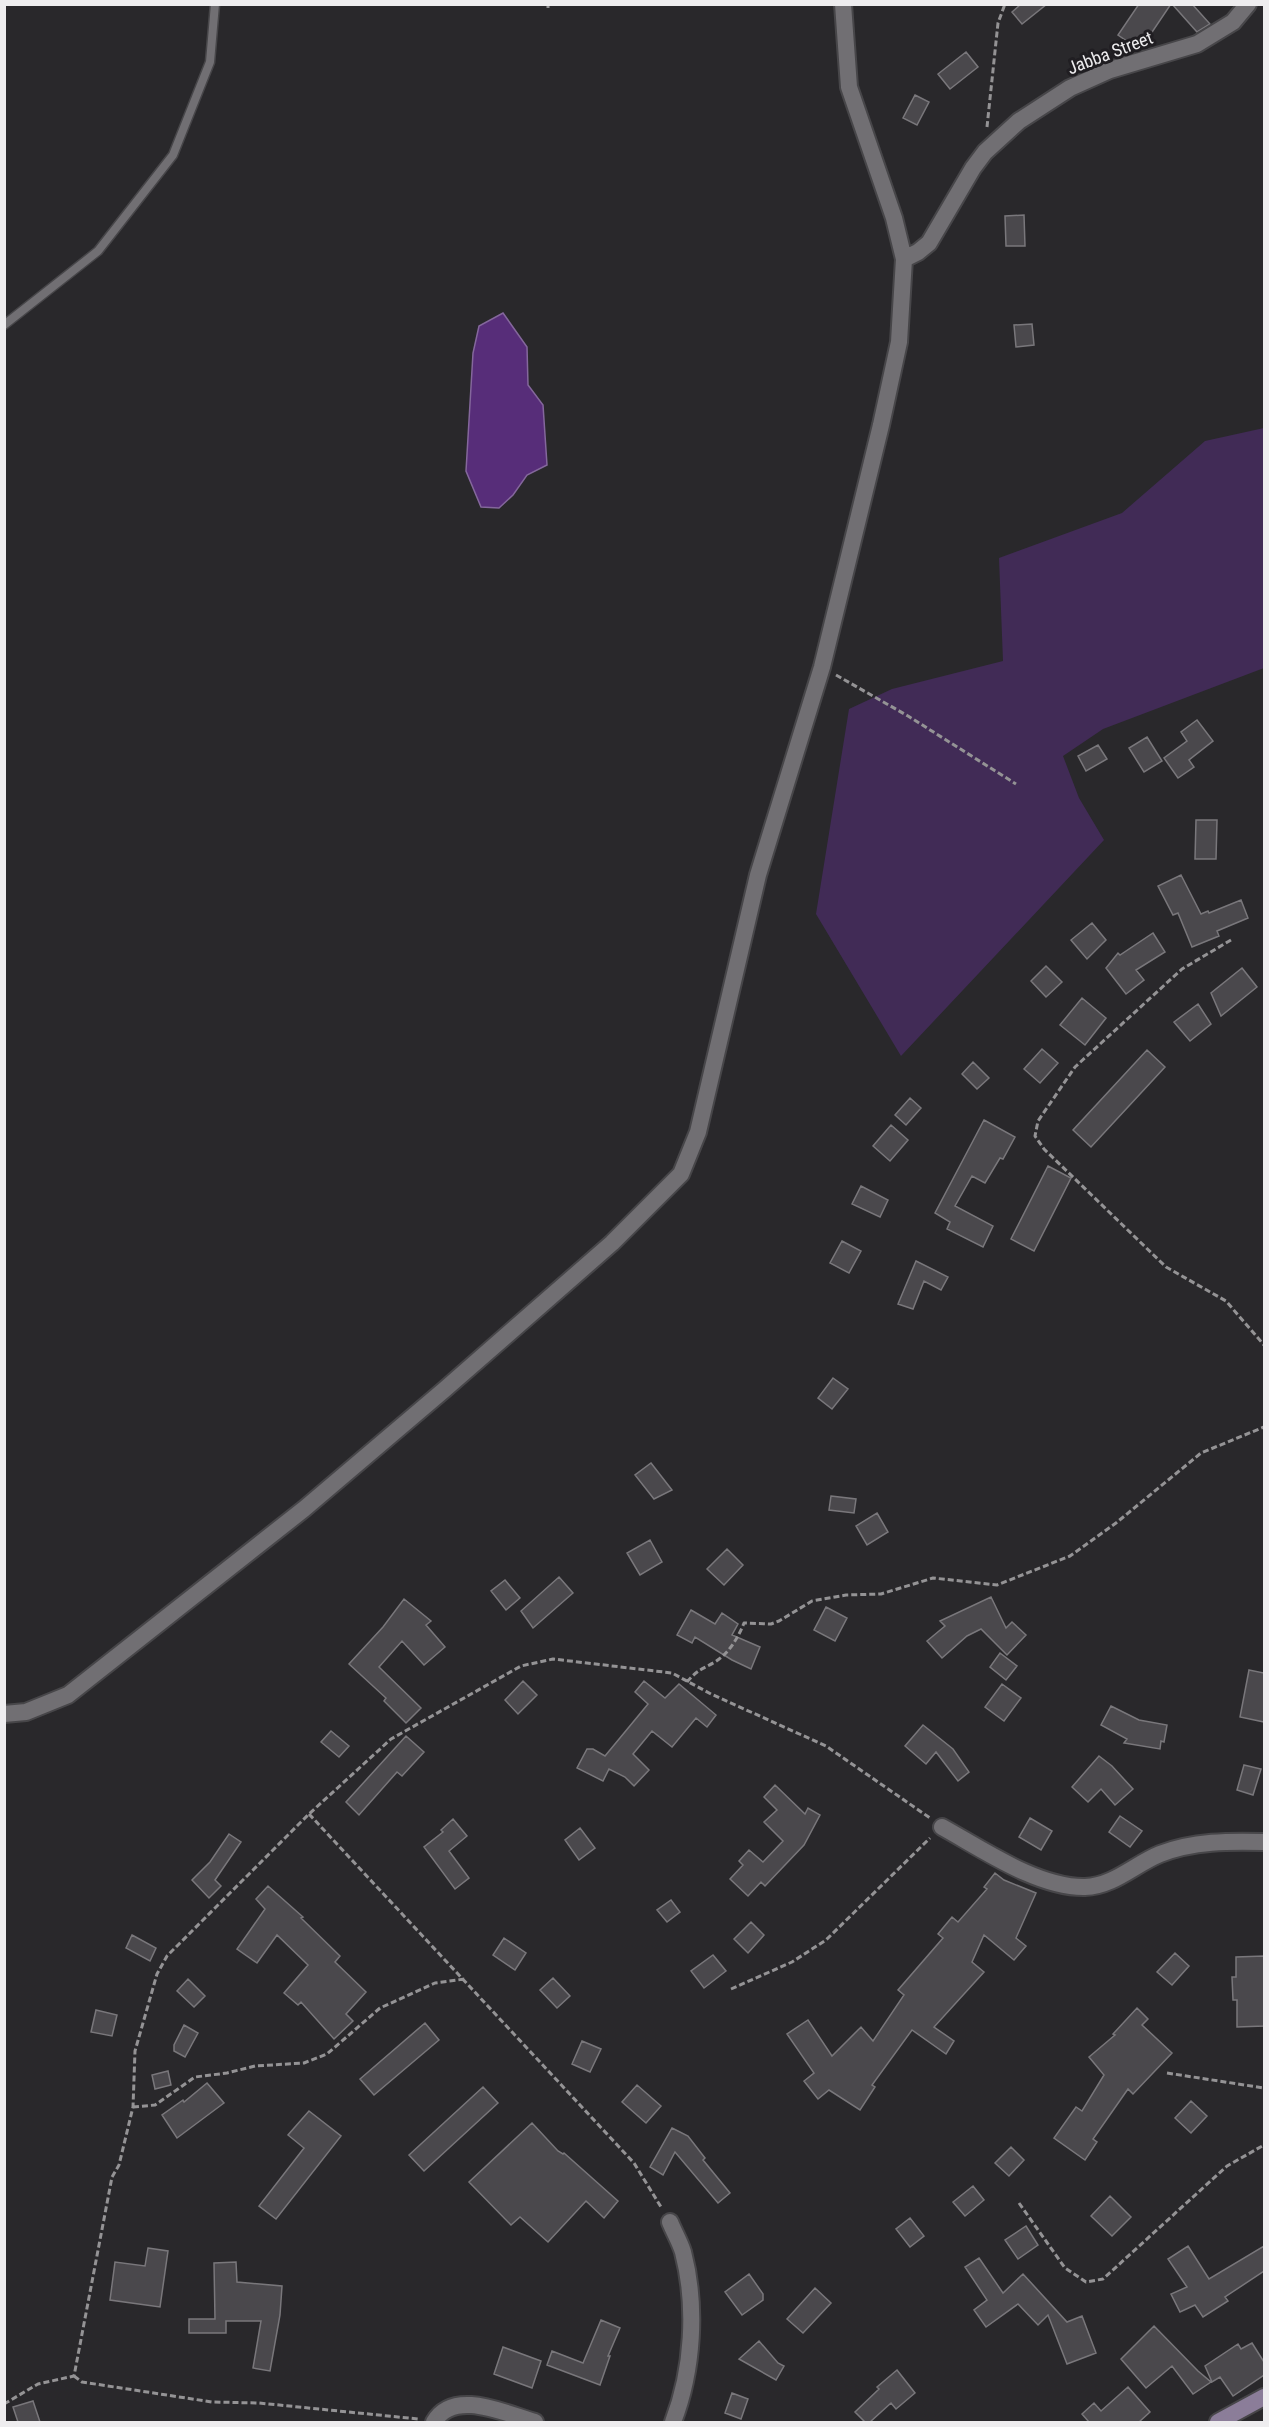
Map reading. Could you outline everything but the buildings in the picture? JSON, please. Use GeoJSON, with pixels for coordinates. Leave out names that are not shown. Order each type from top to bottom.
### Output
{"type":"FeatureCollection","features":[{"type":"Feature","properties":{"kind":"main road"},"geometry":{"type":"LineString","coordinates":[[1218,2422],[1264,2397]]}},
{"type":"Feature","properties":{"kind":"street"},"geometry":{"type":"LineString","coordinates":[[4,1714],[26,1712],[68,1695],[304,1509],[612,1243],[681,1174],[698,1132],[758,875],[822,667],[899,342],[904,259],[880,176],[849,87],[843,4]]}},
{"type":"Feature","properties":{"kind":"street","name":"Jabba Street"},"geometry":{"type":"LineString","coordinates":[[904,259],[918,252],[928,243],[942,224],[961,186],[985,152],[1019,121],[1070,88],[1110,70],[1197,44],[1233,21],[1248,4]]}},
{"type":"Feature","properties":{"kind":"street"},"geometry":{"type":"LineString","coordinates":[[942,1827],[1053,1884],[1086,1887],[1122,1877],[1159,1854],[1194,1845],[1264,1842]]}},
{"type":"Feature","properties":{"kind":"street"},"geometry":{"type":"LineString","coordinates":[[670,2222],[682,2250],[691,2294],[692,2330],[685,2376],[673,2422]]}},
{"type":"Feature","properties":{"kind":"street"},"geometry":{"type":"LineString","coordinates":[[436,2420],[448,2408],[459,2405],[480,2406],[535,2422]]}},
{"type":"Feature","properties":{"kind":"lane"},"geometry":{"type":"LineString","coordinates":[[4,325],[98,251],[173,154],[210,62],[215,4]]}},
{"type":"Feature","properties":{"kind":"path"},"geometry":{"type":"LineString","coordinates":[[985,152],[998,23],[1005,4]]}},
{"type":"Feature","properties":{"kind":"path"},"geometry":{"type":"LineString","coordinates":[[822,667],[908,716],[1016,784]]}},
{"type":"Feature","properties":{"kind":"path"},"geometry":{"type":"LineString","coordinates":[[1231,940],[1182,969],[1075,1067],[1038,1121],[1035,1136],[1044,1149],[1166,1267],[1226,1301],[1264,1345]]}},
{"type":"Feature","properties":{"kind":"path"},"geometry":{"type":"LineString","coordinates":[[687,1682],[698,1669],[714,1662],[729,1651],[744,1623],[779,1622],[812,1600],[846,1595],[881,1594],[933,1578],[997,1585],[1070,1556],[1201,1453],[1264,1427]]}},
{"type":"Feature","properties":{"kind":"path"},"geometry":{"type":"LineString","coordinates":[[74,2376],[112,2177],[119,2164],[133,2107],[135,2051],[157,1974],[167,1956],[309,1814],[391,1739],[520,1666],[552,1659],[672,1673],[826,1746],[942,1827],[826,1940],[792,1962],[731,1989]]}},
{"type":"Feature","properties":{"kind":"path"},"geometry":{"type":"LineString","coordinates":[[309,1814],[634,2163],[670,2222]]}},
{"type":"Feature","properties":{"kind":"path"},"geometry":{"type":"LineString","coordinates":[[133,2107],[155,2105],[195,2077],[227,2073],[255,2066],[304,2063],[327,2054],[380,2008],[435,1983],[465,1979]]}},
{"type":"Feature","properties":{"kind":"path"},"geometry":{"type":"LineString","coordinates":[[1167,2073],[1264,2088]]}},
{"type":"Feature","properties":{"kind":"path"},"geometry":{"type":"LineString","coordinates":[[1019,2203],[1065,2268],[1086,2282],[1103,2279],[1227,2166],[1264,2145]]}},
{"type":"Feature","properties":{"kind":"path"},"geometry":{"type":"LineString","coordinates":[[4,2404],[38,2385],[74,2376]]}},
{"type":"Feature","properties":{"kind":"path"},"geometry":{"type":"LineString","coordinates":[[74,2376],[82,2382],[212,2402],[259,2403],[436,2420]]}},
{"type":"Feature","properties":{"kind":"shaded area"},"geometry":{"type":"Polygon","coordinates":[[[503,313],[527,347],[528,385],[543,405],[547,465],[527,475],[513,495],[499,508],[481,507],[466,471],[473,353],[479,326],[503,313]]]}},
{"type":"Feature","properties":{"kind":"shaded area"},"geometry":{"type":"Polygon","coordinates":[[[1264,428],[1264,668],[1103,729],[1063,756],[1079,798],[1104,840],[901,1056],[816,914],[849,709],[892,689],[1003,661],[999,558],[1122,513],[1205,441],[1264,428]]]}}]}
